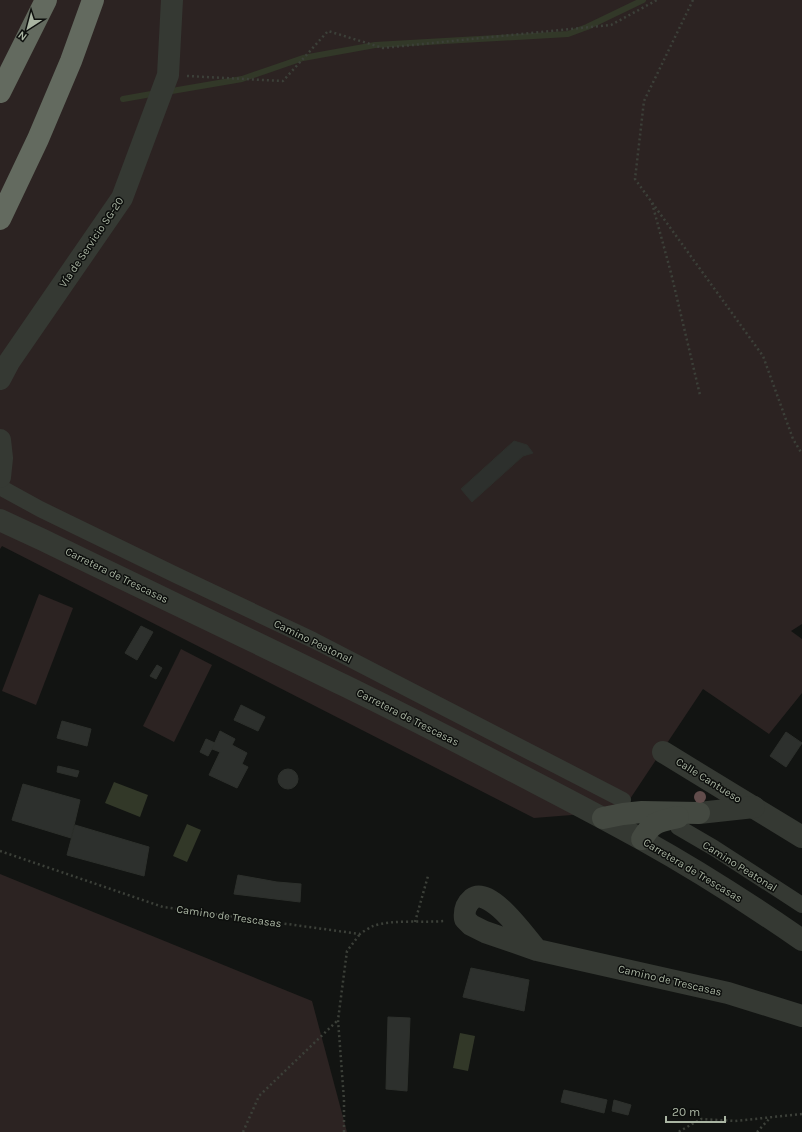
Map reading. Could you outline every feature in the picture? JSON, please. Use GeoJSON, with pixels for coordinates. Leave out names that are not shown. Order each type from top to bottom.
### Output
{"type":"FeatureCollection","features":[{"type":"Feature","properties":{"kind":"highway"},"geometry":{"type":"LineString","coordinates":[[0,92],[46,0]]}},
{"type":"Feature","properties":{"kind":"highway"},"geometry":{"type":"LineString","coordinates":[[0,219],[38,139],[71,61],[93,0]]}},
{"type":"Feature","properties":{"kind":"main road"},"geometry":{"type":"LineString","coordinates":[[603,818],[642,812],[699,813]]}},
{"type":"Feature","properties":{"kind":"main road"},"geometry":{"type":"LineString","coordinates":[[642,839],[655,823],[699,813]]}},
{"type":"Feature","properties":{"kind":"street","name":"Vía de Servicio SG-20"},"geometry":{"type":"LineString","coordinates":[[0,379],[9,362],[122,198],[168,75],[172,0]]}},
{"type":"Feature","properties":{"kind":"street"},"geometry":{"type":"LineString","coordinates":[[0,440],[2,458],[0,477]]}},
{"type":"Feature","properties":{"kind":"street","name":"Camino Peatonal"},"geometry":{"type":"LineString","coordinates":[[0,487],[40,509],[313,640],[623,800]]}},
{"type":"Feature","properties":{"kind":"street","name":"Carretera de Trescasas"},"geometry":{"type":"LineString","coordinates":[[0,520],[248,638],[410,718],[603,818],[642,839],[714,882],[802,940]]}},
{"type":"Feature","properties":{"kind":"street","name":"Calle Cantueso"},"geometry":{"type":"LineString","coordinates":[[663,752],[802,837]]}},
{"type":"Feature","properties":{"kind":"street","name":"Calle Cantueso"},"geometry":{"type":"LineString","coordinates":[[699,813],[754,807]]}},
{"type":"Feature","properties":{"kind":"street","name":"Camino Peatonal"},"geometry":{"type":"LineString","coordinates":[[678,827],[714,848],[802,905]]}},
{"type":"Feature","properties":{"kind":"street"},"geometry":{"type":"LineString","coordinates":[[465,919],[464,910],[473,898],[481,896],[489,899],[498,906],[537,950]]}},
{"type":"Feature","properties":{"kind":"street","name":"Camino de Trescasas"},"geometry":{"type":"LineString","coordinates":[[465,919],[472,925],[485,932],[537,950],[728,993],[802,1016]]}},
{"type":"Feature","properties":{"kind":"path"},"geometry":{"type":"LineString","coordinates":[[168,75],[283,81],[328,31],[383,48],[611,24],[657,0]]}},
{"type":"Feature","properties":{"kind":"path"},"geometry":{"type":"LineString","coordinates":[[693,0],[644,101],[635,179],[763,356],[793,439],[802,454]]}},
{"type":"Feature","properties":{"kind":"path"},"geometry":{"type":"LineString","coordinates":[[651,201],[671,274],[700,395]]}},
{"type":"Feature","properties":{"kind":"path","name":"Camino de Trescasas"},"geometry":{"type":"LineString","coordinates":[[0,851],[163,907],[360,934]]}},
{"type":"Feature","properties":{"kind":"path"},"geometry":{"type":"LineString","coordinates":[[415,922],[428,876]]}},
{"type":"Feature","properties":{"kind":"path"},"geometry":{"type":"LineString","coordinates":[[344,1132],[344,1100],[338,1020],[347,951],[360,934],[374,926],[390,922],[432,922],[465,919]]}},
{"type":"Feature","properties":{"kind":"path"},"geometry":{"type":"LineString","coordinates":[[243,1132],[260,1096],[338,1020]]}},
{"type":"Feature","properties":{"kind":"path"},"geometry":{"type":"LineString","coordinates":[[679,1132],[680,1130],[701,1119],[735,1121],[802,1114]]}},
{"type":"Feature","properties":{"kind":"path"},"geometry":{"type":"LineString","coordinates":[[757,1132],[770,1117]]}},
{"type":"Feature","properties":{"kind":"shaded area"},"geometry":{"type":"Polygon","coordinates":[[[0,0],[802,0],[802,624],[791,631],[802,639],[802,693],[769,734],[703,689],[622,811],[534,818],[2,546],[0,549],[0,0]]]}},
{"type":"Feature","properties":{"kind":"shaded area"},"geometry":{"type":"Polygon","coordinates":[[[39,594],[73,608],[36,705],[2,691],[39,594]]]}},
{"type":"Feature","properties":{"kind":"shaded area"},"geometry":{"type":"Polygon","coordinates":[[[181,649],[212,665],[174,742],[143,726],[181,649]]]}},
{"type":"Feature","properties":{"kind":"shaded area"},"geometry":{"type":"Polygon","coordinates":[[[114,782],[148,795],[140,817],[105,803],[114,782]]]}},
{"type":"Feature","properties":{"kind":"shaded area"},"geometry":{"type":"Polygon","coordinates":[[[187,824],[201,830],[187,862],[173,856],[187,824]]]}},
{"type":"Feature","properties":{"kind":"shaded area"},"geometry":{"type":"Polygon","coordinates":[[[0,874],[312,1001],[347,1132],[0,1132],[0,874]]]}},
{"type":"Feature","properties":{"kind":"shaded area"},"geometry":{"type":"Polygon","coordinates":[[[460,1033],[475,1036],[468,1071],[453,1068],[460,1033]]]}},
{"type":"Feature","properties":{"kind":"building"},"geometry":{"type":"Polygon","coordinates":[[[514,441],[527,445],[533,453],[523,456],[472,502],[461,489],[514,441]]]}},
{"type":"Feature","properties":{"kind":"building"},"geometry":{"type":"Polygon","coordinates":[[[141,626],[153,632],[137,660],[125,653],[141,626]]]}},
{"type":"Feature","properties":{"kind":"building"},"geometry":{"type":"Polygon","coordinates":[[[157,665],[162,668],[156,679],[150,676],[157,665]]]}},
{"type":"Feature","properties":{"kind":"building"},"geometry":{"type":"Polygon","coordinates":[[[241,705],[265,717],[258,731],[234,720],[241,705]]]}},
{"type":"Feature","properties":{"kind":"building"},"geometry":{"type":"Polygon","coordinates":[[[62,721],[91,729],[87,746],[57,738],[62,721]]]}},
{"type":"Feature","properties":{"kind":"building"},"geometry":{"type":"Polygon","coordinates":[[[220,731],[235,739],[232,745],[247,753],[242,764],[248,767],[237,788],[209,775],[220,752],[212,749],[220,731]]]}},
{"type":"Feature","properties":{"kind":"building"},"geometry":{"type":"Polygon","coordinates":[[[786,732],[802,743],[786,767],[770,756],[786,732]]]}},
{"type":"Feature","properties":{"kind":"building"},"geometry":{"type":"Polygon","coordinates":[[[206,739],[215,743],[208,756],[200,752],[206,739]]]}},
{"type":"Feature","properties":{"kind":"building"},"geometry":{"type":"Polygon","coordinates":[[[58,766],[79,771],[77,777],[57,772],[58,766]]]}},
{"type":"Feature","properties":{"kind":"building"},"geometry":{"type":"Polygon","coordinates":[[[284,769],[292,769],[298,775],[298,783],[292,789],[284,789],[278,783],[278,775],[284,769]]]}},
{"type":"Feature","properties":{"kind":"building"},"geometry":{"type":"Polygon","coordinates":[[[23,784],[80,800],[71,838],[12,820],[23,784]]]}},
{"type":"Feature","properties":{"kind":"building"},"geometry":{"type":"Polygon","coordinates":[[[75,825],[149,847],[144,876],[67,855],[75,825]]]}},
{"type":"Feature","properties":{"kind":"building"},"geometry":{"type":"Polygon","coordinates":[[[238,875],[277,882],[301,884],[300,902],[234,894],[238,875]]]}},
{"type":"Feature","properties":{"kind":"building"},"geometry":{"type":"Polygon","coordinates":[[[471,968],[529,980],[524,1011],[463,997],[471,968]]]}},
{"type":"Feature","properties":{"kind":"building"},"geometry":{"type":"Polygon","coordinates":[[[388,1017],[410,1018],[407,1091],[386,1089],[388,1017]]]}},
{"type":"Feature","properties":{"kind":"building"},"geometry":{"type":"Polygon","coordinates":[[[564,1090],[607,1100],[604,1113],[561,1102],[564,1090]]]}},
{"type":"Feature","properties":{"kind":"building"},"geometry":{"type":"Polygon","coordinates":[[[614,1100],[631,1105],[628,1115],[612,1111],[614,1100]]]}},
{"type":"Feature","properties":{"kind":"waterway"},"geometry":{"type":"LineString","coordinates":[[166,92],[242,79],[303,58],[375,45],[568,34],[587,27],[643,0]]}},
{"type":"Feature","properties":{"kind":"waterway"},"geometry":{"type":"LineString","coordinates":[[123,99],[157,93]]}}]}
